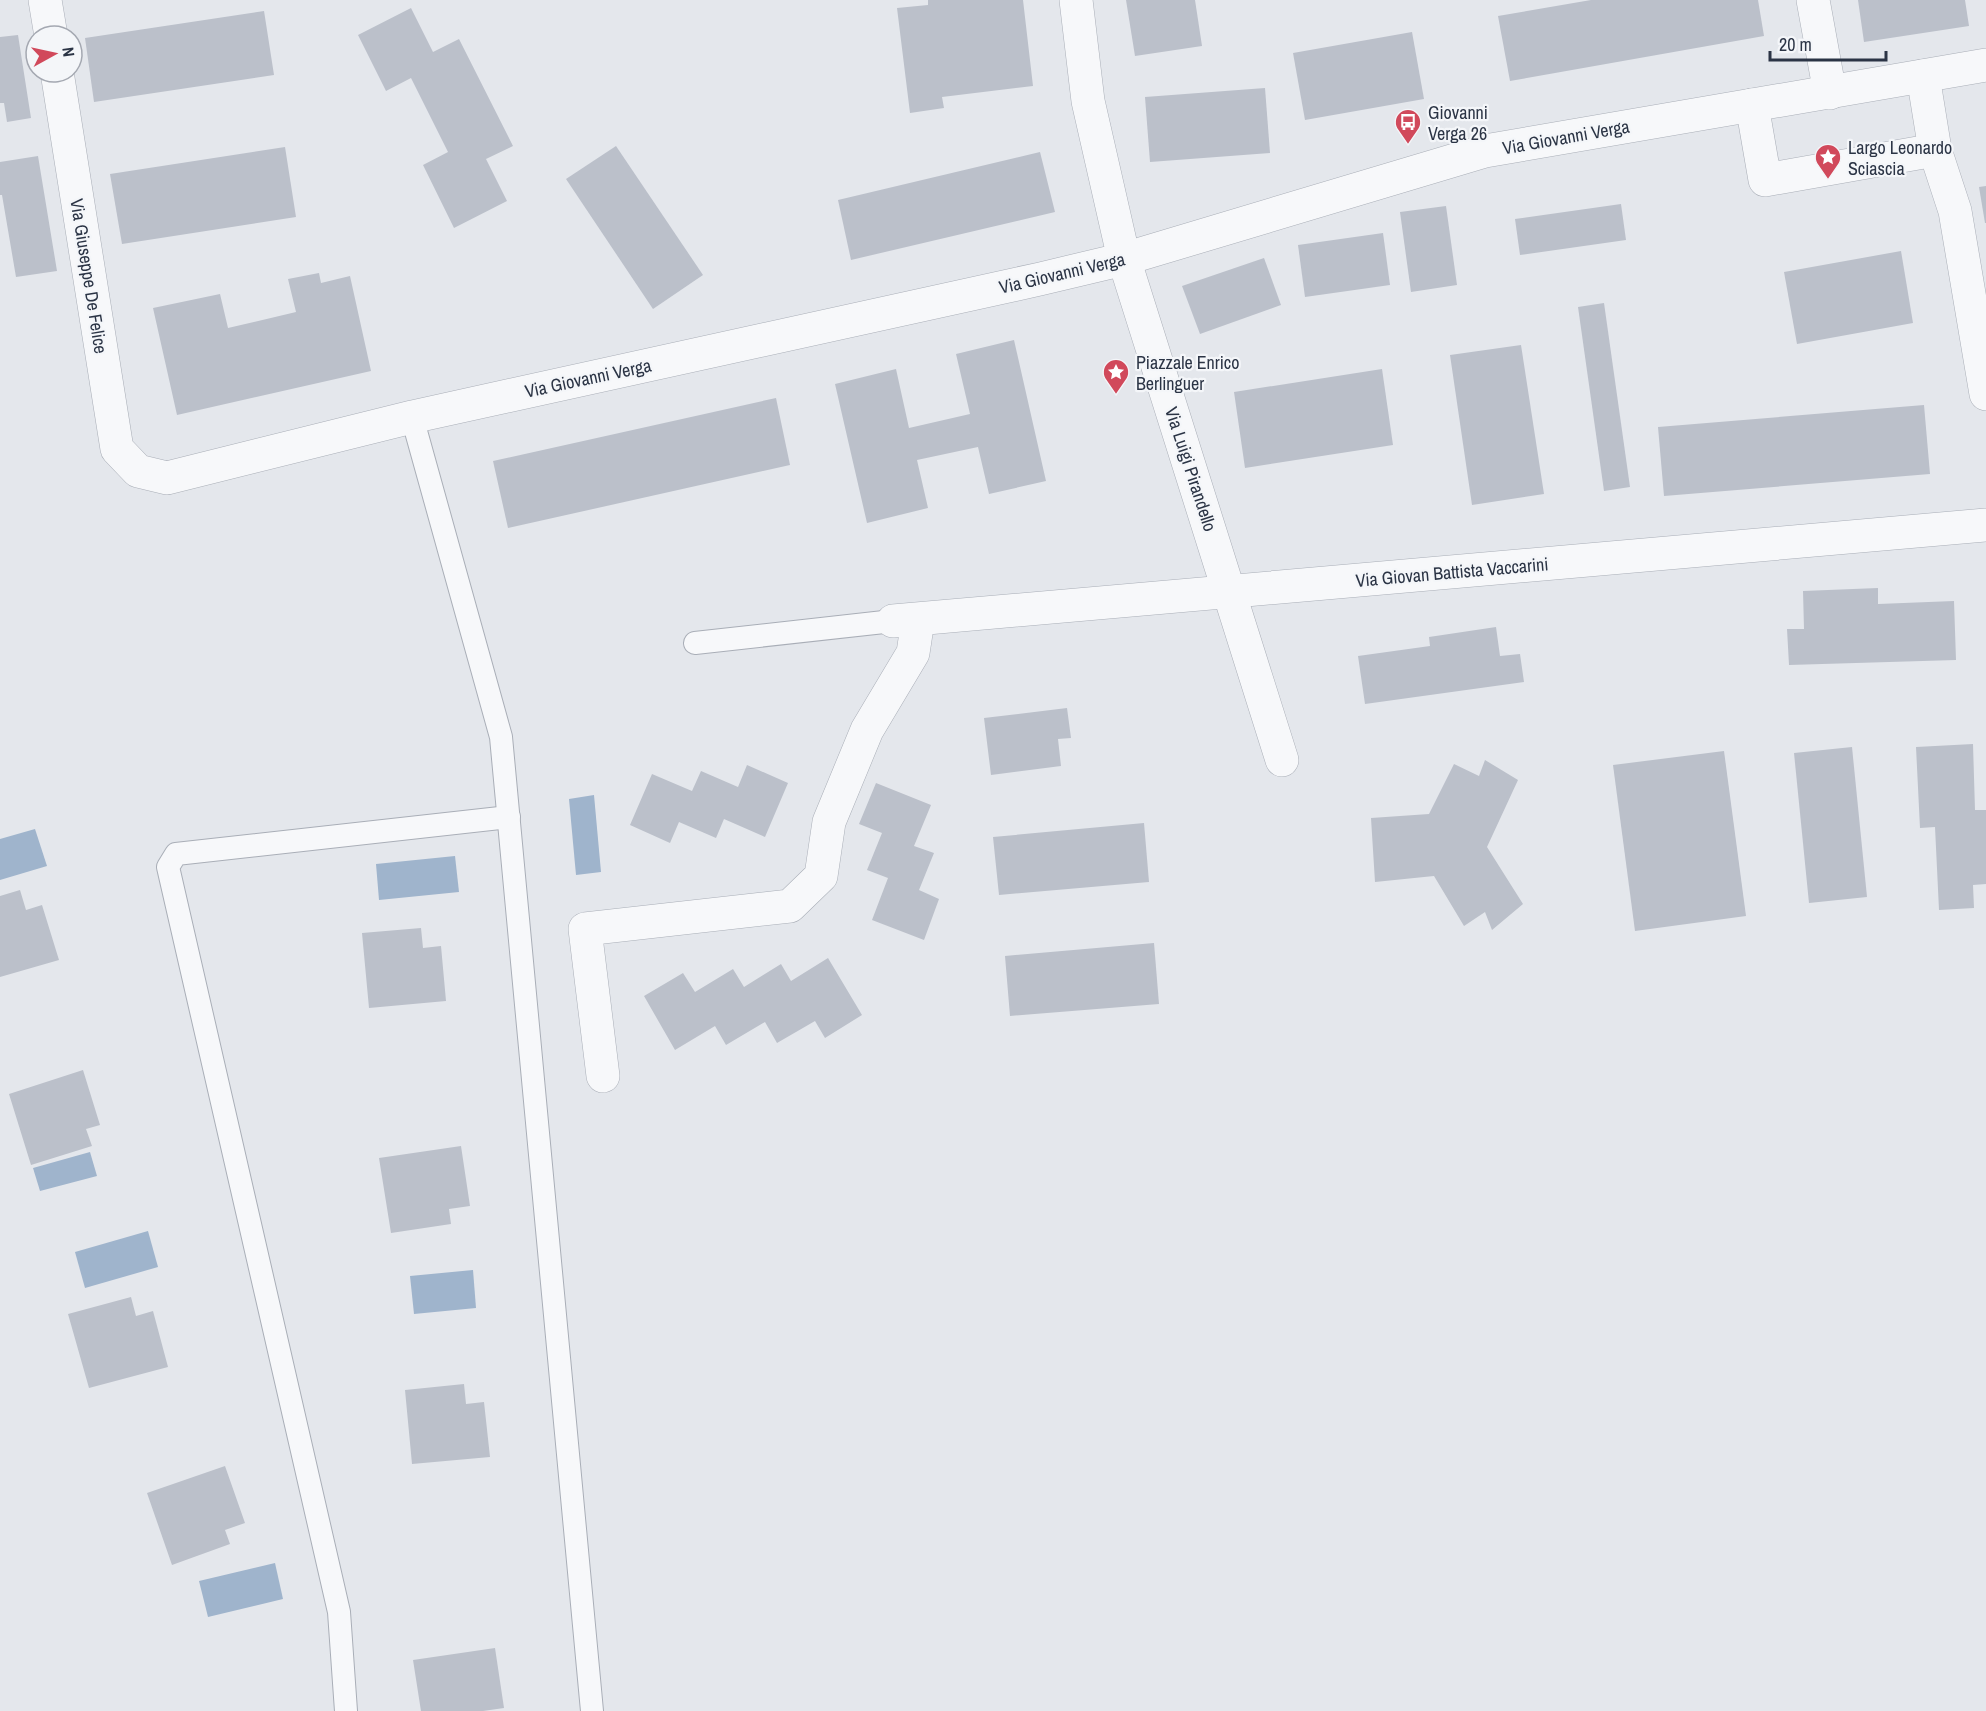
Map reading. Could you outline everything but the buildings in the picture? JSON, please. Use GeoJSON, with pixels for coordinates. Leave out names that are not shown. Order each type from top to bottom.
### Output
{"type":"FeatureCollection","features":[{"type":"Feature","properties":{"kind":"street"},"geometry":{"type":"LineString","coordinates":[[45,0],[49,24]]}},
{"type":"Feature","properties":{"kind":"street","name":"Via Luigi Pirandello"},"geometry":{"type":"LineString","coordinates":[[1076,0],[1088,101],[1124,259],[1282,760]]}},
{"type":"Feature","properties":{"kind":"street"},"geometry":{"type":"LineString","coordinates":[[1813,0],[1830,93]]}},
{"type":"Feature","properties":{"kind":"street","name":"Via Giovanni Verga"},"geometry":{"type":"LineString","coordinates":[[138,471],[167,478],[412,417],[1040,279],[1124,259],[1485,151],[1986,65]]}},
{"type":"Feature","properties":{"kind":"street"},"geometry":{"type":"LineString","coordinates":[[1923,76],[1935,150],[1978,294],[1986,394]]}},
{"type":"Feature","properties":{"kind":"street","name":"Via Giuseppe De Felice"},"geometry":{"type":"LineString","coordinates":[[59,84],[117,449],[138,471]]}},
{"type":"Feature","properties":{"kind":"street"},"geometry":{"type":"LineString","coordinates":[[1752,105],[1765,180],[1935,150]]}},
{"type":"Feature","properties":{"kind":"street","name":"Via Giovan Battista Vaccarini"},"geometry":{"type":"LineString","coordinates":[[905,620],[1986,525]]}},
{"type":"Feature","properties":{"kind":"street"},"geometry":{"type":"LineString","coordinates":[[603,1076],[585,929],[790,906],[821,876],[830,822],[867,730],[913,653],[905,620]]}},
{"type":"Feature","properties":{"kind":"lane"},"geometry":{"type":"LineString","coordinates":[[412,417],[501,738],[592,1711]]}},
{"type":"Feature","properties":{"kind":"lane"},"geometry":{"type":"LineString","coordinates":[[695,643],[905,620]]}},
{"type":"Feature","properties":{"kind":"lane"},"geometry":{"type":"LineString","coordinates":[[346,1711],[339,1612],[168,867],[176,854],[509,818]]}},
{"type":"Feature","properties":{"kind":"water"},"geometry":{"type":"Polygon","coordinates":[[[594,795],[601,872],[576,875],[569,799],[594,795]]]}},
{"type":"Feature","properties":{"kind":"water"},"geometry":{"type":"Polygon","coordinates":[[[35,829],[47,866],[0,880],[0,839],[35,829]]]}},
{"type":"Feature","properties":{"kind":"water"},"geometry":{"type":"Polygon","coordinates":[[[455,856],[459,892],[379,900],[376,864],[455,856]]]}},
{"type":"Feature","properties":{"kind":"water"},"geometry":{"type":"Polygon","coordinates":[[[90,1152],[97,1176],[40,1191],[33,1168],[90,1152]]]}},
{"type":"Feature","properties":{"kind":"water"},"geometry":{"type":"Polygon","coordinates":[[[148,1231],[158,1267],[85,1288],[75,1252],[148,1231]]]}},
{"type":"Feature","properties":{"kind":"water"},"geometry":{"type":"Polygon","coordinates":[[[473,1270],[476,1308],[414,1314],[410,1276],[473,1270]]]}},
{"type":"Feature","properties":{"kind":"water"},"geometry":{"type":"Polygon","coordinates":[[[275,1563],[283,1599],[208,1617],[199,1581],[275,1563]]]}},
{"type":"Feature","properties":{"kind":"place","name":"Giovanni Verga 26"},"geometry":{"type":"Point","coordinates":[1408,145]}},
{"type":"Feature","properties":{"kind":"place","name":"Largo Leonardo Sciascia"},"geometry":{"type":"Point","coordinates":[1828,180]}},
{"type":"Feature","properties":{"kind":"place","name":"Piazzale Enrico Berlinguer"},"geometry":{"type":"Point","coordinates":[1116,395]}}]}
